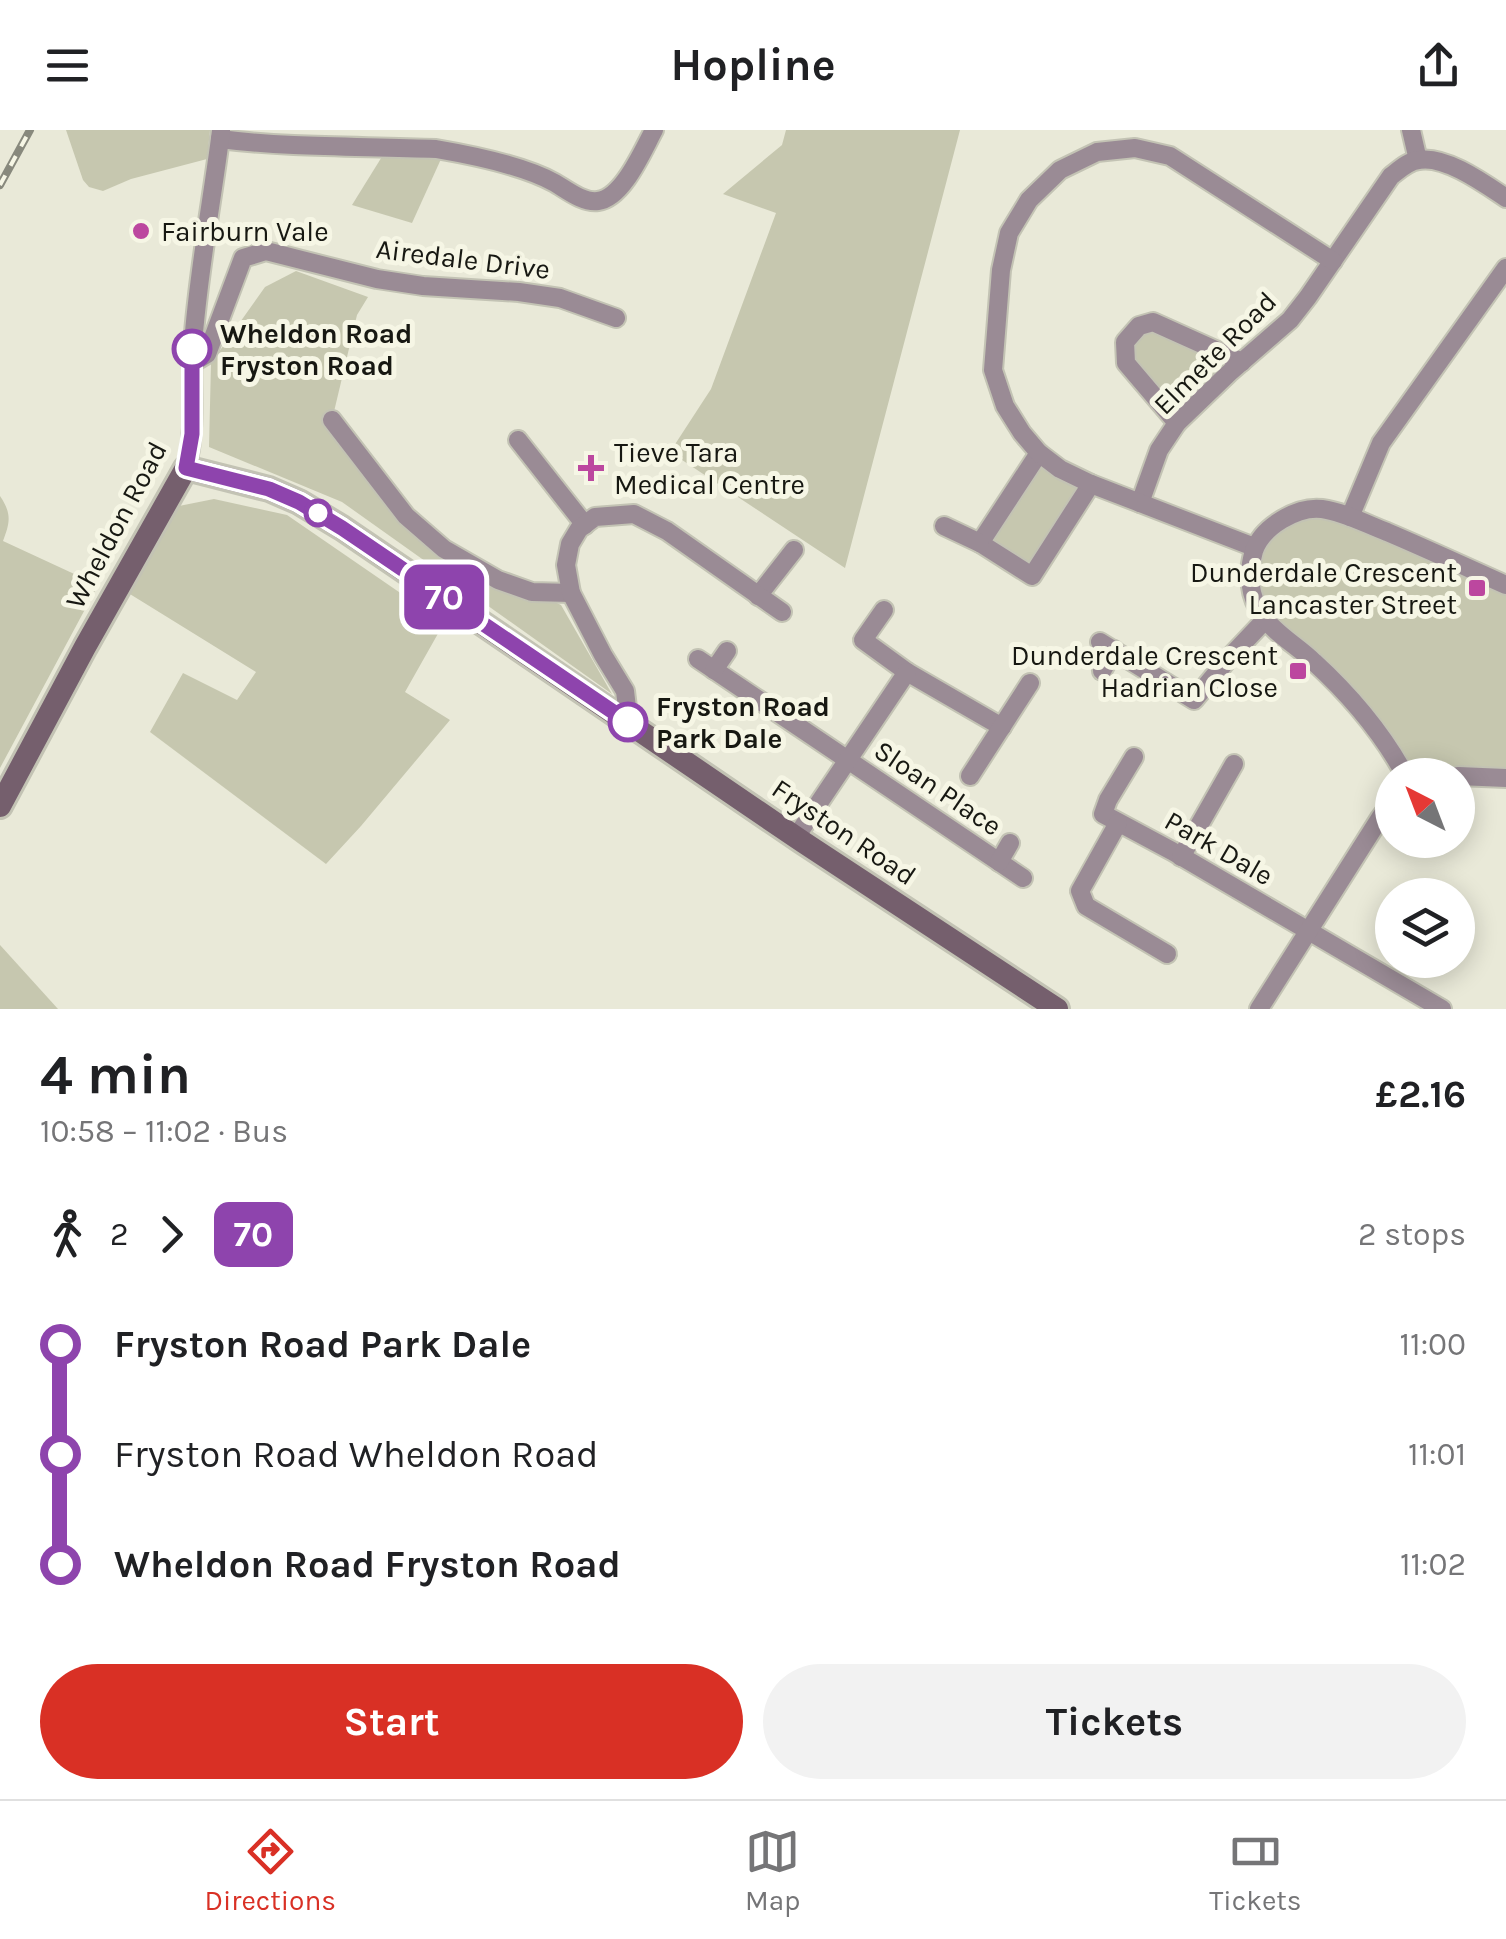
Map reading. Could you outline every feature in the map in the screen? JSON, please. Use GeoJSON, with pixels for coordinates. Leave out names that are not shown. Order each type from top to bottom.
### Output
{"type":"FeatureCollection","features":[{"type":"Feature","properties":{"kind":"street"},"geometry":{"type":"LineString","coordinates":[[220,135],[268,145],[316,137],[454,152],[542,176],[585,200],[598,201],[610,196],[624,182],[654,130]]}},
{"type":"Feature","properties":{"kind":"street"},"geometry":{"type":"LineString","coordinates":[[1411,130],[1418,160],[1448,165],[1506,198]]}},
{"type":"Feature","properties":{"kind":"street","name":"Wheldon Road"},"geometry":{"type":"LineString","coordinates":[[0,806],[186,468],[192,434],[197,298],[220,135]]}},
{"type":"Feature","properties":{"kind":"street"},"geometry":{"type":"LineString","coordinates":[[1254,547],[1060,470],[1022,433],[1006,406],[993,370],[1001,270],[1010,233],[1029,200],[1060,170],[1097,152],[1135,148],[1170,156],[1333,261]]}},
{"type":"Feature","properties":{"kind":"street","name":"Elmete Road"},"geometry":{"type":"LineString","coordinates":[[1140,503],[1159,450],[1177,424],[1290,320],[1391,176],[1418,160]]}},
{"type":"Feature","properties":{"kind":"street","name":"Airedale Drive"},"geometry":{"type":"LineString","coordinates":[[192,363],[206,354],[243,258],[266,251],[377,279],[560,298],[616,318]]}},
{"type":"Feature","properties":{"kind":"street"},"geometry":{"type":"LineString","coordinates":[[1350,517],[1381,444],[1506,268]]}},
{"type":"Feature","properties":{"kind":"street"},"geometry":{"type":"LineString","coordinates":[[1177,424],[1126,363],[1125,342],[1138,326],[1153,322],[1242,362]]}},
{"type":"Feature","properties":{"kind":"street"},"geometry":{"type":"LineString","coordinates":[[332,420],[406,516],[444,548],[498,580],[532,592],[571,594]]}},
{"type":"Feature","properties":{"kind":"street"},"geometry":{"type":"LineString","coordinates":[[518,440],[585,525]]}},
{"type":"Feature","properties":{"kind":"street"},"geometry":{"type":"LineString","coordinates":[[980,543],[1039,453]]}},
{"type":"Feature","properties":{"kind":"street","name":"Fryston Road"},"geometry":{"type":"LineString","coordinates":[[186,468],[269,489],[299,502],[1057,1009]]}},
{"type":"Feature","properties":{"kind":"street"},"geometry":{"type":"LineString","coordinates":[[944,526],[980,543],[1032,576],[1091,484]]}},
{"type":"Feature","properties":{"kind":"street"},"geometry":{"type":"LineString","coordinates":[[1395,758],[1359,707],[1313,660],[1265,620],[1252,599],[1254,547],[1285,518],[1304,510],[1321,509],[1350,517],[1506,585]]}},
{"type":"Feature","properties":{"kind":"street"},"geometry":{"type":"LineString","coordinates":[[630,724],[625,691],[571,594],[566,565],[570,544],[595,517],[634,514],[667,531],[782,612]]}},
{"type":"Feature","properties":{"kind":"street"},"geometry":{"type":"LineString","coordinates":[[758,596],[794,550]]}},
{"type":"Feature","properties":{"kind":"street"},"geometry":{"type":"LineString","coordinates":[[884,610],[863,640],[907,672],[1002,727]]}},
{"type":"Feature","properties":{"kind":"street"},"geometry":{"type":"LineString","coordinates":[[1102,671],[1108,646],[1194,700],[1265,620]]}},
{"type":"Feature","properties":{"kind":"street","name":"Sloan Place"},"geometry":{"type":"LineString","coordinates":[[727,651],[706,665],[1023,878]]}},
{"type":"Feature","properties":{"kind":"street","name":"Sloan Place"},"geometry":{"type":"LineString","coordinates":[[796,837],[907,672]]}},
{"type":"Feature","properties":{"kind":"street","name":"Sloan Place"},"geometry":{"type":"LineString","coordinates":[[970,776],[1030,683]]}},
{"type":"Feature","properties":{"kind":"street"},"geometry":{"type":"LineString","coordinates":[[1134,757],[1108,800],[1110,819],[1080,891],[1086,906],[1167,954]]}},
{"type":"Feature","properties":{"kind":"street"},"geometry":{"type":"LineString","coordinates":[[1181,857],[1234,764]]}},
{"type":"Feature","properties":{"kind":"street"},"geometry":{"type":"LineString","coordinates":[[1475,777],[1506,778]]}},
{"type":"Feature","properties":{"kind":"street","name":"Park Dale"},"geometry":{"type":"LineString","coordinates":[[1110,819],[1442,1009]]}},
{"type":"Feature","properties":{"kind":"street"},"geometry":{"type":"LineString","coordinates":[[1258,1009],[1375,828]]}},
{"type":"Feature","properties":{"kind":"street","name":"Sloan Place"},"geometry":{"type":"LineString","coordinates":[[999,862],[1010,842]]}},
{"type":"Feature","properties":{"kind":"green space"},"geometry":{"type":"Polygon","coordinates":[[[66,130],[210,130],[207,159],[131,179],[103,191],[89,187],[83,180],[66,130]]]}},
{"type":"Feature","properties":{"kind":"green space"},"geometry":{"type":"Polygon","coordinates":[[[786,130],[960,130],[845,568],[670,452],[711,389],[776,213],[723,194],[782,145],[786,130]]]}},
{"type":"Feature","properties":{"kind":"green space"},"geometry":{"type":"Polygon","coordinates":[[[383,155],[441,159],[412,223],[352,205],[383,155]]]}},
{"type":"Feature","properties":{"kind":"green space"},"geometry":{"type":"Polygon","coordinates":[[[296,271],[368,297],[357,315],[332,420],[444,548],[561,605],[612,694],[342,502],[209,447],[211,363],[265,287],[296,271]]]}},
{"type":"Feature","properties":{"kind":"green space"},"geometry":{"type":"Polygon","coordinates":[[[1139,326],[1242,362],[1177,423],[1126,363],[1139,326]]]}},
{"type":"Feature","properties":{"kind":"green space"},"geometry":{"type":"Polygon","coordinates":[[[1039,453],[1091,484],[1032,576],[980,543],[1039,453]]]}},
{"type":"Feature","properties":{"kind":"green space"},"geometry":{"type":"Polygon","coordinates":[[[0,496],[9,518],[3,541],[98,585],[0,768],[0,496]]]}},
{"type":"Feature","properties":{"kind":"green space"},"geometry":{"type":"Polygon","coordinates":[[[214,499],[287,515],[444,623],[405,692],[450,720],[326,864],[150,732],[183,673],[237,700],[256,672],[125,591],[179,506],[214,499]]]}},
{"type":"Feature","properties":{"kind":"green space"},"geometry":{"type":"Polygon","coordinates":[[[1321,509],[1506,585],[1506,778],[1475,777],[1475,758],[1396,758],[1265,620],[1250,573],[1269,530],[1321,509]]]}},
{"type":"Feature","properties":{"kind":"green space"},"geometry":{"type":"Polygon","coordinates":[[[0,945],[58,1009],[0,1009],[0,945]]]}},
{"type":"Feature","properties":{"kind":"railway"},"geometry":{"type":"LineString","coordinates":[[0,185],[30,130]]}},
{"type":"Feature","properties":{"kind":"bus line","name":"70"},"geometry":{"type":"LineString","coordinates":[[192,349],[192,434],[186,468],[269,489],[299,502],[628,722]]}},
{"type":"Feature","properties":{"kind":"place","name":"Fairburn Vale"},"geometry":{"type":"Point","coordinates":[141,231]}},
{"type":"Feature","properties":{"kind":"place","name":"Wheldon Road Fryston Road"},"geometry":{"type":"Point","coordinates":[192,349]}},
{"type":"Feature","properties":{"kind":"place","name":"Tieve Tara Medical Centre"},"geometry":{"type":"Point","coordinates":[591,468]}},
{"type":"Feature","properties":{"kind":"place","name":"Dunderdale Crescent Lancaster Street"},"geometry":{"type":"Point","coordinates":[1477,588]}},
{"type":"Feature","properties":{"kind":"place","name":"Dunderdale Crescent Hadrian Close"},"geometry":{"type":"Point","coordinates":[1298,671]}},
{"type":"Feature","properties":{"kind":"place","name":"Fryston Road Park Dale"},"geometry":{"type":"Point","coordinates":[628,722]}}]}
